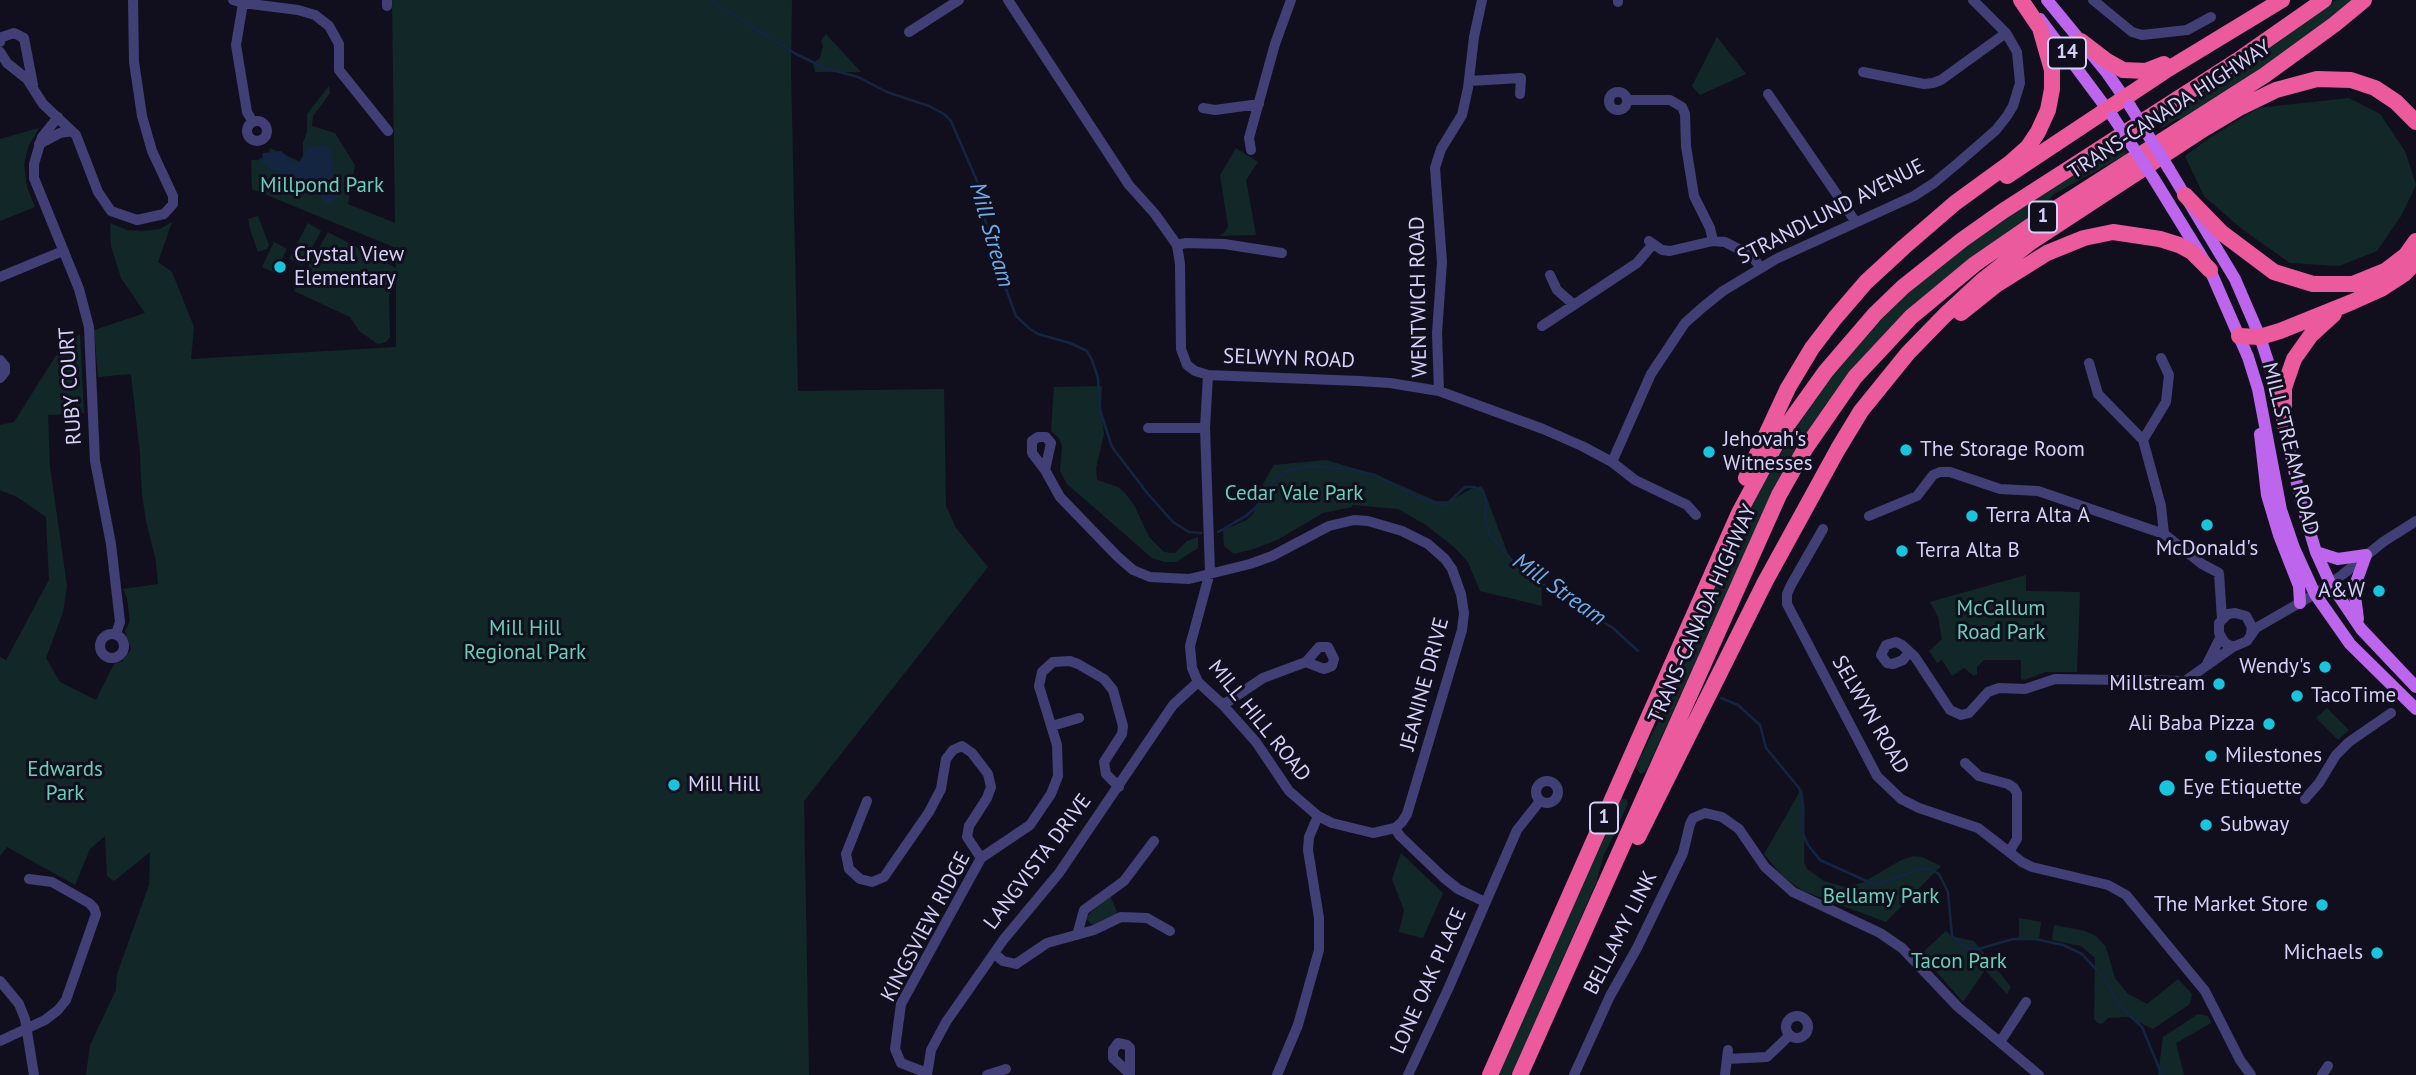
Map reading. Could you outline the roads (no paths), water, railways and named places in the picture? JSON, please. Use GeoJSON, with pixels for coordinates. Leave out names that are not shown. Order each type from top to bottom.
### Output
{"type":"FeatureCollection","features":[{"type":"Feature","properties":{"kind":"highway"},"geometry":{"type":"LineString","coordinates":[[1717,559],[1721,534],[1788,388],[1812,348],[1866,282],[1955,203],[2010,163],[2028,147],[2038,132],[2048,110],[2052,70],[2040,28],[2022,0]]}},
{"type":"Feature","properties":{"kind":"highway"},"geometry":{"type":"LineString","coordinates":[[1904,247],[2127,102],[2196,53],[2282,0]]}},
{"type":"Feature","properties":{"kind":"highway","name":"TRANS-CANADA HIGHWAY"},"geometry":{"type":"LineString","coordinates":[[1490,1075],[1717,559],[1760,470],[1783,431],[1826,371],[1903,287],[1953,246],[2238,60],[2324,0]]}},
{"type":"Feature","properties":{"kind":"highway","name":"TRANS-CANADA HIGHWAY"},"geometry":{"type":"LineString","coordinates":[[1520,1075],[1779,495],[1805,449],[1855,377],[1911,317],[1975,264],[2049,213],[2265,75],[2364,0]]}},
{"type":"Feature","properties":{"kind":"highway"},"geometry":{"type":"LineString","coordinates":[[2081,41],[2106,61],[2123,70],[2146,71],[2196,53]]}},
{"type":"Feature","properties":{"kind":"highway"},"geometry":{"type":"LineString","coordinates":[[1562,982],[1597,922],[1718,675],[1800,516],[1861,411],[1908,353],[1983,280],[2031,242],[2241,107],[2276,90],[2317,79],[2351,80],[2375,88],[2396,102],[2416,122]]}},
{"type":"Feature","properties":{"kind":"highway"},"geometry":{"type":"LineString","coordinates":[[2185,195],[2222,233],[2274,272],[2314,284],[2353,284],[2385,271],[2406,255],[2416,241]]}},
{"type":"Feature","properties":{"kind":"highway"},"geometry":{"type":"LineString","coordinates":[[1838,449],[1894,377],[1943,328],[1996,285],[2047,253],[2084,238],[2113,232],[2160,239],[2179,245],[2192,252],[2210,270]]}},
{"type":"Feature","properties":{"kind":"highway"},"geometry":{"type":"LineString","coordinates":[[2239,336],[2260,337],[2351,302],[2381,289],[2404,274],[2416,262]]}},
{"type":"Feature","properties":{"kind":"highway"},"geometry":{"type":"LineString","coordinates":[[2284,424],[2284,388],[2294,359],[2311,335],[2329,317],[2351,302]]}},
{"type":"Feature","properties":{"kind":"main road","name":"14"},"geometry":{"type":"LineString","coordinates":[[2022,0],[2110,113]]}},
{"type":"Feature","properties":{"kind":"main road","name":"14"},"geometry":{"type":"LineString","coordinates":[[2047,0],[2127,102]]}},
{"type":"Feature","properties":{"kind":"main road","name":"MILLSTREAM ROAD"},"geometry":{"type":"LineString","coordinates":[[2127,102],[2235,279],[2260,337],[2284,424],[2301,502],[2316,552],[2330,583],[2360,627],[2416,687]]}},
{"type":"Feature","properties":{"kind":"main road","name":"MILLSTREAM ROAD"},"geometry":{"type":"LineString","coordinates":[[2110,113],[2210,270],[2239,336],[2258,389],[2281,510],[2294,548],[2315,594],[2350,643],[2416,709]]}},
{"type":"Feature","properties":{"kind":"main road"},"geometry":{"type":"LineString","coordinates":[[2258,389],[2260,455],[2267,495],[2278,535],[2299,586],[2300,603]]}},
{"type":"Feature","properties":{"kind":"main road"},"geometry":{"type":"LineString","coordinates":[[2316,552],[2338,559],[2366,555],[2354,588],[2360,627]]}},
{"type":"Feature","properties":{"kind":"street"},"geometry":{"type":"LineString","coordinates":[[0,52],[4,62],[21,72],[43,104],[72,131],[98,192],[111,211],[137,220],[163,214],[173,204],[173,196],[152,151],[140,106],[134,62],[134,0]]}},
{"type":"Feature","properties":{"kind":"street"},"geometry":{"type":"LineString","coordinates":[[909,32],[959,0]]}},
{"type":"Feature","properties":{"kind":"street","name":"SELWYN ROAD"},"geometry":{"type":"LineString","coordinates":[[1008,0],[1129,185],[1156,214],[1177,245],[1180,264],[1181,349],[1187,365],[1195,371],[1208,375],[1390,383],[1439,391],[1543,429],[1612,462],[1635,480],[1687,505],[1696,515]]}},
{"type":"Feature","properties":{"kind":"street"},"geometry":{"type":"LineString","coordinates":[[1251,150],[1249,138],[1275,44],[1291,0]]}},
{"type":"Feature","properties":{"kind":"street","name":"WENTWICH ROAD"},"geometry":{"type":"LineString","coordinates":[[1439,391],[1437,333],[1442,262],[1435,168],[1441,149],[1462,115],[1482,0]]}},
{"type":"Feature","properties":{"kind":"street","name":"STRANDLUND AVENUE"},"geometry":{"type":"LineString","coordinates":[[1612,462],[1651,374],[1685,323],[1723,291],[1760,268],[1855,221],[1914,196],[1934,183],[1996,130],[2007,116],[2018,95],[2021,73],[2017,52],[2006,33],[1973,0]]}},
{"type":"Feature","properties":{"kind":"street"},"geometry":{"type":"LineString","coordinates":[[2093,0],[2132,32],[2142,35],[2186,30],[2211,17]]}},
{"type":"Feature","properties":{"kind":"street"},"geometry":{"type":"LineString","coordinates":[[253,122],[247,112],[236,45],[238,2],[298,10],[315,15],[329,26],[339,44],[340,70],[388,131]]}},
{"type":"Feature","properties":{"kind":"street"},"geometry":{"type":"LineString","coordinates":[[1,40],[14,33],[24,38],[33,88]]}},
{"type":"Feature","properties":{"kind":"street"},"geometry":{"type":"LineString","coordinates":[[1863,72],[1924,84],[1933,83],[2006,33]]}},
{"type":"Feature","properties":{"kind":"street"},"geometry":{"type":"LineString","coordinates":[[1469,81],[1521,78],[1520,94]]}},
{"type":"Feature","properties":{"kind":"street"},"geometry":{"type":"LineString","coordinates":[[1768,94],[1855,221]]}},
{"type":"Feature","properties":{"kind":"street"},"geometry":{"type":"LineString","coordinates":[[1627,100],[1670,100],[1682,107],[1694,196],[1710,228],[1713,241]]}},
{"type":"Feature","properties":{"kind":"street"},"geometry":{"type":"LineString","coordinates":[[1203,108],[1215,110],[1259,104]]}},
{"type":"Feature","properties":{"kind":"street","name":"RUBY COURT"},"geometry":{"type":"LineString","coordinates":[[58,117],[45,130],[34,164],[34,178],[79,289],[89,327],[95,461],[111,544],[120,622],[116,634]]}},
{"type":"Feature","properties":{"kind":"street"},"geometry":{"type":"LineString","coordinates":[[40,144],[60,132],[72,131]]}},
{"type":"Feature","properties":{"kind":"street"},"geometry":{"type":"LineString","coordinates":[[1542,326],[1637,263],[1651,242],[1662,250],[1670,251],[1713,241],[1725,242],[1752,256],[1760,268]]}},
{"type":"Feature","properties":{"kind":"street"},"geometry":{"type":"LineString","coordinates":[[1177,245],[1224,244],[1282,253]]}},
{"type":"Feature","properties":{"kind":"street"},"geometry":{"type":"LineString","coordinates":[[0,277],[63,251]]}},
{"type":"Feature","properties":{"kind":"street"},"geometry":{"type":"LineString","coordinates":[[1550,275],[1557,290],[1573,304]]}},
{"type":"Feature","properties":{"kind":"street"},"geometry":{"type":"LineString","coordinates":[[2143,440],[2166,402],[2168,375],[2161,358]]}},
{"type":"Feature","properties":{"kind":"street"},"geometry":{"type":"LineString","coordinates":[[0,360],[5,366],[5,372],[0,378]]}},
{"type":"Feature","properties":{"kind":"street"},"geometry":{"type":"LineString","coordinates":[[2089,363],[2098,394],[2143,440],[2161,506],[2164,534]]}},
{"type":"Feature","properties":{"kind":"street","name":"MILL HILL ROAD"},"geometry":{"type":"LineString","coordinates":[[1208,375],[1205,428],[1210,572],[1190,646],[1192,668],[1198,682],[1256,742],[1289,791],[1318,816]]}},
{"type":"Feature","properties":{"kind":"street"},"geometry":{"type":"LineString","coordinates":[[1148,428],[1205,428]]}},
{"type":"Feature","properties":{"kind":"street","name":"JEANINE DRIVE"},"geometry":{"type":"LineString","coordinates":[[1045,470],[1053,487],[1102,543],[1133,570],[1150,577],[1189,579],[1259,561],[1329,526],[1354,520],[1368,521],[1402,531],[1428,544],[1445,559],[1452,569],[1461,594],[1464,613],[1462,630],[1411,804],[1402,822],[1395,828]]}},
{"type":"Feature","properties":{"kind":"street"},"geometry":{"type":"LineString","coordinates":[[1869,516],[1917,496],[1933,475],[1944,471],[2000,489],[2038,491],[2164,534],[2202,564],[2219,573],[2222,619],[2218,628],[2220,638],[2207,664]]}},
{"type":"Feature","properties":{"kind":"street"},"geometry":{"type":"LineString","coordinates":[[1909,652],[1927,673],[1951,710],[1961,715],[1969,713],[1988,692],[1999,688],[2025,689],[2055,679],[2179,682],[2190,679],[2207,664],[2247,641],[2251,633],[2315,594],[2402,528],[2416,521]]}},
{"type":"Feature","properties":{"kind":"street","name":"SELWYN ROAD"},"geometry":{"type":"LineString","coordinates":[[1823,529],[1787,594],[1787,604],[1877,776],[1901,799],[1978,828],[2032,867],[2108,885],[2126,895],[2205,990],[2239,1060],[2250,1075]]}},
{"type":"Feature","properties":{"kind":"street"},"geometry":{"type":"LineString","coordinates":[[2220,581],[2226,599],[2235,613],[2249,620],[2258,620],[2286,611]]}},
{"type":"Feature","properties":{"kind":"street"},"geometry":{"type":"LineString","coordinates":[[2222,619],[2235,613]]}},
{"type":"Feature","properties":{"kind":"street"},"geometry":{"type":"LineString","coordinates":[[2249,620],[2251,633]]}},
{"type":"Feature","properties":{"kind":"street"},"geometry":{"type":"LineString","coordinates":[[2220,638],[2233,647]]}},
{"type":"Feature","properties":{"kind":"street","name":"KINGSVIEW RIDGE"},"geometry":{"type":"LineString","coordinates":[[927,1074],[901,1063],[895,1049],[901,1004],[981,858],[1030,825],[1051,794],[1058,776],[1059,757],[1039,686],[1047,667],[1053,662],[1070,661],[1097,674],[1110,684],[1123,726],[1117,742],[1107,755],[1105,768],[1110,780],[1119,787]]}},
{"type":"Feature","properties":{"kind":"street"},"geometry":{"type":"LineString","coordinates":[[1223,705],[1264,678],[1306,663]]}},
{"type":"Feature","properties":{"kind":"street","name":"LANGVISTA DRIVE"},"geometry":{"type":"LineString","coordinates":[[927,1074],[928,1061],[937,1037],[994,953],[1059,873],[1173,705],[1198,682]]}},
{"type":"Feature","properties":{"kind":"street"},"geometry":{"type":"LineString","coordinates":[[2305,799],[2349,742],[2391,713]]}},
{"type":"Feature","properties":{"kind":"street"},"geometry":{"type":"LineString","coordinates":[[1052,726],[1079,718]]}},
{"type":"Feature","properties":{"kind":"street"},"geometry":{"type":"LineString","coordinates":[[867,801],[846,854],[849,869],[860,879],[872,882],[884,877],[929,812],[941,789],[946,760],[953,750],[962,746],[972,752],[988,774],[991,787],[967,837],[981,858]]}},
{"type":"Feature","properties":{"kind":"street"},"geometry":{"type":"LineString","coordinates":[[1965,763],[1979,776],[2008,784],[2017,793],[2017,839],[2010,852]]}},
{"type":"Feature","properties":{"kind":"street","name":"LONE OAK PLACE"},"geometry":{"type":"LineString","coordinates":[[1408,1075],[1517,830],[1540,801]]}},
{"type":"Feature","properties":{"kind":"street","name":"BELLAMY LINK"},"geometry":{"type":"LineString","coordinates":[[1574,1075],[1610,996],[1637,948],[1683,853],[1690,824],[1693,818],[1704,813],[1722,817],[1739,829],[1765,867],[1793,892],[1891,939],[1958,1007],[2000,1042]]}},
{"type":"Feature","properties":{"kind":"street"},"geometry":{"type":"LineString","coordinates":[[1277,1075],[1298,1025],[1319,950],[1319,918],[1308,850],[1309,837],[1318,816],[1332,823],[1373,833],[1395,828]]}},
{"type":"Feature","properties":{"kind":"street","name":"LONE OAK PLACE"},"geometry":{"type":"LineString","coordinates":[[1395,828],[1399,836],[1443,877],[1458,889],[1485,902]]}},
{"type":"Feature","properties":{"kind":"street"},"geometry":{"type":"LineString","coordinates":[[1077,935],[1084,910],[1124,881],[1154,841]]}},
{"type":"Feature","properties":{"kind":"street"},"geometry":{"type":"LineString","coordinates":[[0,1041],[45,1020],[66,1000],[96,914],[89,903],[52,882],[29,878]]}},
{"type":"Feature","properties":{"kind":"street"},"geometry":{"type":"LineString","coordinates":[[994,953],[1010,965],[1016,964],[1047,943],[1094,930],[1121,917],[1147,919],[1170,931]]}},
{"type":"Feature","properties":{"kind":"street"},"geometry":{"type":"LineString","coordinates":[[0,981],[19,1004],[27,1027],[34,1075]]}},
{"type":"Feature","properties":{"kind":"street"},"geometry":{"type":"LineString","coordinates":[[2026,1002],[2000,1042],[2039,1075]]}},
{"type":"Feature","properties":{"kind":"street"},"geometry":{"type":"LineString","coordinates":[[1725,1075],[1728,1055],[1767,1057],[1790,1035]]}},
{"type":"Feature","properties":{"kind":"street"},"geometry":{"type":"LineString","coordinates":[[987,1075],[1006,1069]]}},
{"type":"Feature","properties":{"kind":"water"},"geometry":{"type":"Polygon","coordinates":[[[324,144],[331,151],[332,179],[340,194],[327,204],[306,185],[268,168],[261,162],[263,153],[281,151],[292,161],[299,162],[308,148],[324,144]]]}},
{"type":"Feature","properties":{"kind":"waterway","name":"Mill Stream"},"geometry":{"type":"LineString","coordinates":[[710,0],[796,54],[825,68],[858,77],[887,92],[929,106],[951,121],[980,188],[989,243],[1016,316],[1038,334],[1087,351],[1098,378],[1100,410],[1112,447],[1173,522],[1189,532],[1201,533]]}},
{"type":"Feature","properties":{"kind":"waterway","name":"Mill Stream"},"geometry":{"type":"LineString","coordinates":[[1218,532],[1246,516],[1256,507],[1273,482],[1287,471],[1309,466],[1350,469],[1375,475],[1413,495],[1440,505],[1447,504],[1465,487],[1474,487],[1483,491],[1486,500],[1485,519],[1489,534],[1513,562],[1541,583],[1613,628],[1638,651]]}},
{"type":"Feature","properties":{"kind":"waterway","name":"Mill Stream"},"geometry":{"type":"LineString","coordinates":[[1721,698],[1738,705],[1760,725],[1766,748],[1799,788],[1802,799],[1801,826],[1808,845],[1820,860],[1873,884],[1921,869],[1930,869],[1939,874],[1948,892],[1952,936],[1965,947],[1975,950],[2013,939],[2035,939],[2063,945],[2082,954],[2103,977],[2122,1008],[2142,1027],[2162,1075]]}},
{"type":"Feature","properties":{"kind":"place","name":"Crystal View Elementary"},"geometry":{"type":"Point","coordinates":[280,267]}},
{"type":"Feature","properties":{"kind":"place","name":"The Storage Room"},"geometry":{"type":"Point","coordinates":[1906,450]}},
{"type":"Feature","properties":{"kind":"place","name":"Jehovah's Witnesses"},"geometry":{"type":"Point","coordinates":[1709,452]}},
{"type":"Feature","properties":{"kind":"place","name":"Terra Alta A"},"geometry":{"type":"Point","coordinates":[1972,516]}},
{"type":"Feature","properties":{"kind":"place","name":"McDonald's"},"geometry":{"type":"Point","coordinates":[2207,525]}},
{"type":"Feature","properties":{"kind":"place","name":"Terra Alta B"},"geometry":{"type":"Point","coordinates":[1902,551]}},
{"type":"Feature","properties":{"kind":"place","name":"A&W"},"geometry":{"type":"Point","coordinates":[2379,591]}},
{"type":"Feature","properties":{"kind":"place","name":"Wendy's"},"geometry":{"type":"Point","coordinates":[2325,667]}},
{"type":"Feature","properties":{"kind":"place","name":"Millstream"},"geometry":{"type":"Point","coordinates":[2219,684]}},
{"type":"Feature","properties":{"kind":"place","name":"TacoTime"},"geometry":{"type":"Point","coordinates":[2297,696]}},
{"type":"Feature","properties":{"kind":"place","name":"Ali Baba Pizza"},"geometry":{"type":"Point","coordinates":[2269,724]}},
{"type":"Feature","properties":{"kind":"place","name":"Milestones"},"geometry":{"type":"Point","coordinates":[2211,756]}},
{"type":"Feature","properties":{"kind":"place","name":"Mill Hill"},"geometry":{"type":"Point","coordinates":[674,785]}},
{"type":"Feature","properties":{"kind":"place","name":"Eye Etiquette"},"geometry":{"type":"Point","coordinates":[2167,788]}},
{"type":"Feature","properties":{"kind":"place","name":"Subway"},"geometry":{"type":"Point","coordinates":[2206,825]}},
{"type":"Feature","properties":{"kind":"place","name":"The Market Store"},"geometry":{"type":"Point","coordinates":[2322,905]}},
{"type":"Feature","properties":{"kind":"place","name":"Michaels"},"geometry":{"type":"Point","coordinates":[2377,953]}},
{"type":"Feature","properties":{"kind":"park label","name":"Millpond Park"},"geometry":{"type":"Point","coordinates":[322,186]}},
{"type":"Feature","properties":{"kind":"park label","name":"Cedar Vale Park"},"geometry":{"type":"Point","coordinates":[1294,494]}},
{"type":"Feature","properties":{"kind":"park label","name":"McCallum Road Park"},"geometry":{"type":"Point","coordinates":[2001,621]}},
{"type":"Feature","properties":{"kind":"park label","name":"Mill Hill Regional Park"},"geometry":{"type":"Point","coordinates":[525,641]}},
{"type":"Feature","properties":{"kind":"park label","name":"Edwards Park"},"geometry":{"type":"Point","coordinates":[65,782]}},
{"type":"Feature","properties":{"kind":"park label","name":"Bellamy Park"},"geometry":{"type":"Point","coordinates":[1881,897]}},
{"type":"Feature","properties":{"kind":"park label","name":"Tacon Park"},"geometry":{"type":"Point","coordinates":[1959,962]}}]}
